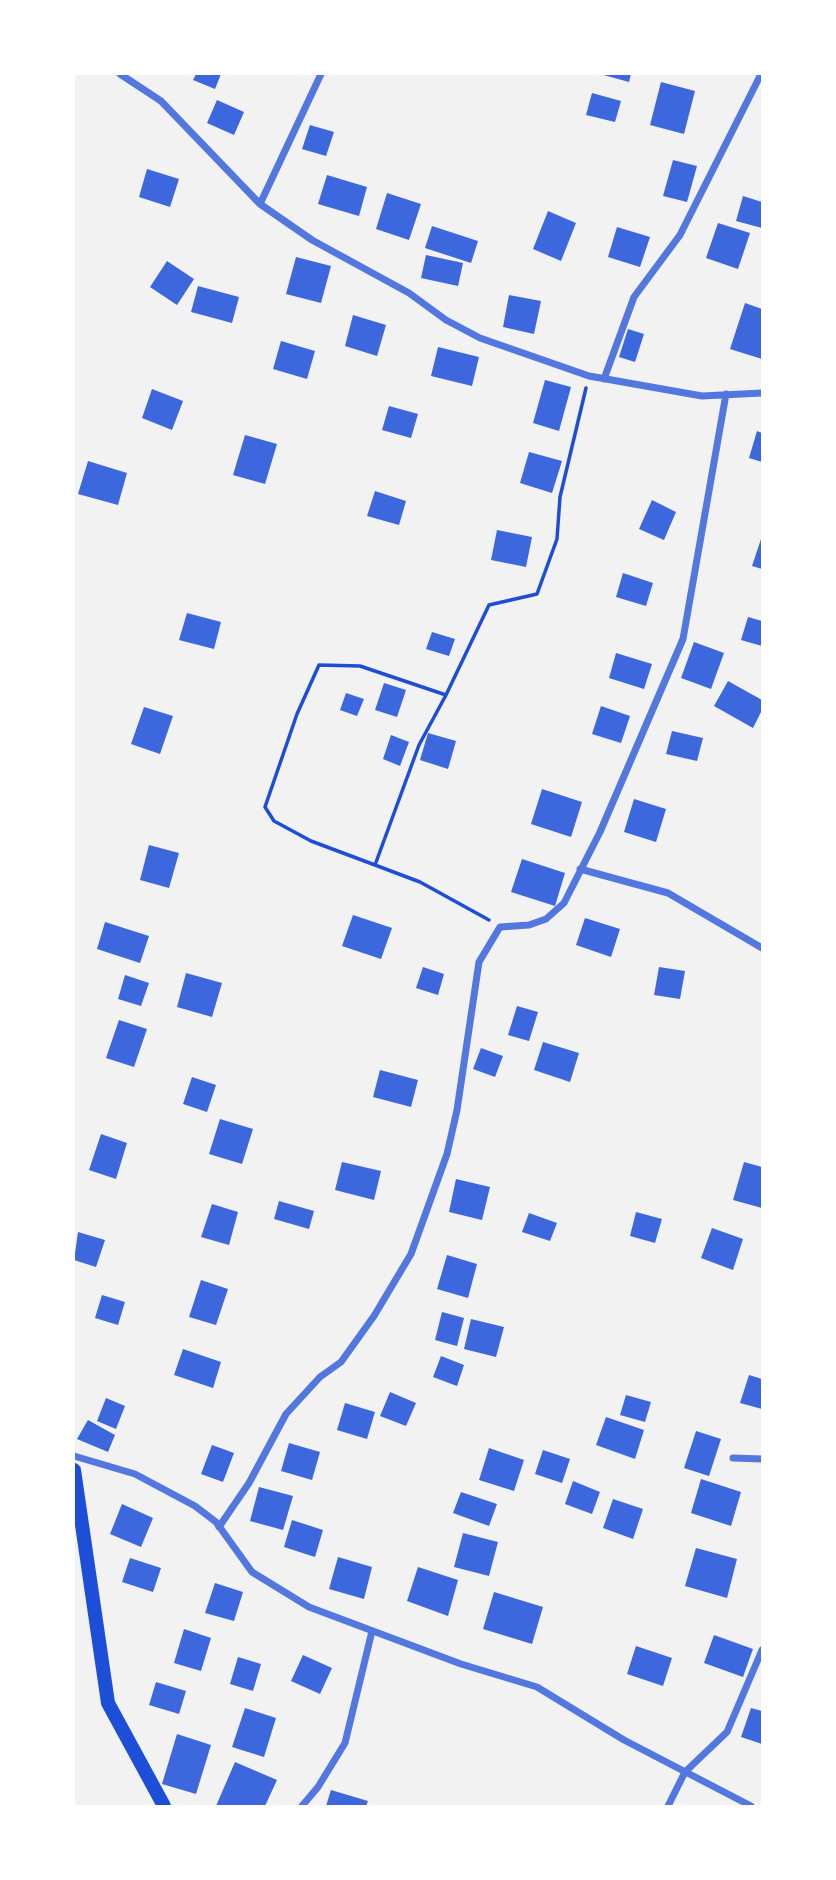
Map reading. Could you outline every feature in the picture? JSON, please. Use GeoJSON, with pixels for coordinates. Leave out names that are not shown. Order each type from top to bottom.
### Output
{"type":"FeatureCollection","features":[{"type":"Feature","properties":{"kind":"main road"},"geometry":{"type":"LineString","coordinates":[[74,1470],[108,1703],[164,1807]]}},
{"type":"Feature","properties":{"kind":"street"},"geometry":{"type":"LineString","coordinates":[[120,74],[160,101],[260,204],[312,240],[409,293],[446,320],[480,338],[604,379],[702,396],[762,393]]}},
{"type":"Feature","properties":{"kind":"street"},"geometry":{"type":"LineString","coordinates":[[260,204],[321,74]]}},
{"type":"Feature","properties":{"kind":"street"},"geometry":{"type":"LineString","coordinates":[[604,379],[634,297],[680,235],[761,74]]}},
{"type":"Feature","properties":{"kind":"street"},"geometry":{"type":"LineString","coordinates":[[219,1527],[249,1483],[286,1414],[320,1377],[341,1363],[374,1317],[411,1254],[453,1132],[478,962],[500,927],[529,925],[546,919],[564,903],[600,831],[683,639],[726,394]]}},
{"type":"Feature","properties":{"kind":"street"},"geometry":{"type":"LineString","coordinates":[[580,869],[668,893],[762,947]]}},
{"type":"Feature","properties":{"kind":"street"},"geometry":{"type":"LineString","coordinates":[[74,1456],[135,1474],[195,1506],[219,1527],[252,1572],[309,1607],[461,1664],[537,1687],[624,1740],[751,1807]]}},
{"type":"Feature","properties":{"kind":"street"},"geometry":{"type":"LineString","coordinates":[[733,1458],[762,1460]]}},
{"type":"Feature","properties":{"kind":"street"},"geometry":{"type":"LineString","coordinates":[[302,1807],[318,1787],[345,1743],[372,1631]]}},
{"type":"Feature","properties":{"kind":"street"},"geometry":{"type":"LineString","coordinates":[[668,1807],[685,1772],[727,1732],[762,1650]]}},
{"type":"Feature","properties":{"kind":"path"},"geometry":{"type":"LineString","coordinates":[[375,865],[419,745],[489,605],[537,594],[557,539],[560,498],[589,376]]}},
{"type":"Feature","properties":{"kind":"path"},"geometry":{"type":"LineString","coordinates":[[446,695],[360,666],[319,665],[297,714],[265,807],[274,821],[311,841],[420,882],[500,927]]}},
{"type":"Feature","properties":{"kind":"building"},"geometry":{"type":"Polygon","coordinates":[[[196,74],[221,74],[215,89],[193,80],[196,74]]]}},
{"type":"Feature","properties":{"kind":"building"},"geometry":{"type":"Polygon","coordinates":[[[600,74],[631,74],[629,82],[600,74]]]}},
{"type":"Feature","properties":{"kind":"building"},"geometry":{"type":"Polygon","coordinates":[[[661,82],[695,91],[684,134],[650,125],[661,82]]]}},
{"type":"Feature","properties":{"kind":"building"},"geometry":{"type":"Polygon","coordinates":[[[592,93],[621,101],[615,122],[586,115],[592,93]]]}},
{"type":"Feature","properties":{"kind":"building"},"geometry":{"type":"Polygon","coordinates":[[[217,100],[244,112],[234,135],[207,123],[217,100]]]}},
{"type":"Feature","properties":{"kind":"building"},"geometry":{"type":"Polygon","coordinates":[[[310,125],[334,132],[326,156],[302,149],[310,125]]]}},
{"type":"Feature","properties":{"kind":"building"},"geometry":{"type":"Polygon","coordinates":[[[673,160],[697,166],[687,202],[663,196],[673,160]]]}},
{"type":"Feature","properties":{"kind":"building"},"geometry":{"type":"Polygon","coordinates":[[[147,169],[179,179],[170,207],[139,197],[147,169]]]}},
{"type":"Feature","properties":{"kind":"building"},"geometry":{"type":"Polygon","coordinates":[[[327,175],[367,187],[359,216],[318,204],[327,175]]]}},
{"type":"Feature","properties":{"kind":"building"},"geometry":{"type":"Polygon","coordinates":[[[387,193],[421,204],[409,240],[376,229],[387,193]]]}},
{"type":"Feature","properties":{"kind":"building"},"geometry":{"type":"Polygon","coordinates":[[[743,196],[762,202],[762,228],[736,221],[743,196]]]}},
{"type":"Feature","properties":{"kind":"building"},"geometry":{"type":"Polygon","coordinates":[[[548,211],[576,223],[561,261],[533,249],[548,211]]]}},
{"type":"Feature","properties":{"kind":"building"},"geometry":{"type":"Polygon","coordinates":[[[718,223],[750,233],[738,269],[706,258],[718,223]]]}},
{"type":"Feature","properties":{"kind":"building"},"geometry":{"type":"Polygon","coordinates":[[[432,226],[478,241],[471,263],[425,248],[432,226]]]}},
{"type":"Feature","properties":{"kind":"building"},"geometry":{"type":"Polygon","coordinates":[[[617,227],[650,237],[640,267],[608,257],[617,227]]]}},
{"type":"Feature","properties":{"kind":"building"},"geometry":{"type":"Polygon","coordinates":[[[426,255],[463,263],[458,286],[421,278],[426,255]]]}},
{"type":"Feature","properties":{"kind":"building"},"geometry":{"type":"Polygon","coordinates":[[[296,257],[331,266],[321,303],[286,294],[296,257]]]}},
{"type":"Feature","properties":{"kind":"building"},"geometry":{"type":"Polygon","coordinates":[[[167,261],[194,279],[177,305],[150,287],[167,261]]]}},
{"type":"Feature","properties":{"kind":"building"},"geometry":{"type":"Polygon","coordinates":[[[198,286],[239,297],[232,323],[191,312],[198,286]]]}},
{"type":"Feature","properties":{"kind":"building"},"geometry":{"type":"Polygon","coordinates":[[[509,295],[541,301],[534,334],[503,327],[509,295]]]}},
{"type":"Feature","properties":{"kind":"building"},"geometry":{"type":"Polygon","coordinates":[[[745,303],[762,309],[762,359],[730,349],[745,303]]]}},
{"type":"Feature","properties":{"kind":"building"},"geometry":{"type":"Polygon","coordinates":[[[353,315],[386,325],[377,356],[345,346],[353,315]]]}},
{"type":"Feature","properties":{"kind":"building"},"geometry":{"type":"Polygon","coordinates":[[[628,329],[644,334],[635,362],[619,357],[628,329]]]}},
{"type":"Feature","properties":{"kind":"building"},"geometry":{"type":"Polygon","coordinates":[[[281,341],[315,351],[307,379],[273,369],[281,341]]]}},
{"type":"Feature","properties":{"kind":"building"},"geometry":{"type":"Polygon","coordinates":[[[438,347],[479,357],[472,386],[431,376],[438,347]]]}},
{"type":"Feature","properties":{"kind":"building"},"geometry":{"type":"Polygon","coordinates":[[[545,380],[571,387],[559,431],[533,423],[545,380]]]}},
{"type":"Feature","properties":{"kind":"building"},"geometry":{"type":"Polygon","coordinates":[[[152,389],[183,401],[172,430],[142,418],[152,389]]]}},
{"type":"Feature","properties":{"kind":"building"},"geometry":{"type":"Polygon","coordinates":[[[389,406],[418,414],[411,438],[382,430],[389,406]]]}},
{"type":"Feature","properties":{"kind":"building"},"geometry":{"type":"Polygon","coordinates":[[[757,431],[762,433],[762,462],[749,458],[757,431]]]}},
{"type":"Feature","properties":{"kind":"building"},"geometry":{"type":"Polygon","coordinates":[[[245,435],[277,444],[265,484],[233,475],[245,435]]]}},
{"type":"Feature","properties":{"kind":"building"},"geometry":{"type":"Polygon","coordinates":[[[529,452],[562,461],[552,493],[520,483],[529,452]]]}},
{"type":"Feature","properties":{"kind":"building"},"geometry":{"type":"Polygon","coordinates":[[[88,461],[127,473],[118,505],[78,494],[88,461]]]}},
{"type":"Feature","properties":{"kind":"building"},"geometry":{"type":"Polygon","coordinates":[[[375,491],[406,501],[399,525],[367,516],[375,491]]]}},
{"type":"Feature","properties":{"kind":"building"},"geometry":{"type":"Polygon","coordinates":[[[652,500],[676,512],[664,540],[639,529],[652,500]]]}},
{"type":"Feature","properties":{"kind":"building"},"geometry":{"type":"Polygon","coordinates":[[[497,530],[532,537],[526,567],[491,560],[497,530]]]}},
{"type":"Feature","properties":{"kind":"building"},"geometry":{"type":"Polygon","coordinates":[[[762,536],[762,569],[752,566],[762,536]]]}},
{"type":"Feature","properties":{"kind":"building"},"geometry":{"type":"Polygon","coordinates":[[[623,573],[653,583],[646,606],[616,597],[623,573]]]}},
{"type":"Feature","properties":{"kind":"building"},"geometry":{"type":"Polygon","coordinates":[[[187,613],[221,622],[214,649],[179,640],[187,613]]]}},
{"type":"Feature","properties":{"kind":"building"},"geometry":{"type":"Polygon","coordinates":[[[748,617],[762,621],[762,646],[741,640],[748,617]]]}},
{"type":"Feature","properties":{"kind":"building"},"geometry":{"type":"Polygon","coordinates":[[[432,632],[455,639],[449,656],[426,649],[432,632]]]}},
{"type":"Feature","properties":{"kind":"building"},"geometry":{"type":"Polygon","coordinates":[[[694,642],[724,653],[711,689],[681,678],[694,642]]]}},
{"type":"Feature","properties":{"kind":"building"},"geometry":{"type":"Polygon","coordinates":[[[616,653],[652,664],[644,689],[609,678],[616,653]]]}},
{"type":"Feature","properties":{"kind":"building"},"geometry":{"type":"Polygon","coordinates":[[[728,681],[762,700],[762,710],[753,728],[714,706],[728,681]]]}},
{"type":"Feature","properties":{"kind":"building"},"geometry":{"type":"Polygon","coordinates":[[[384,683],[406,690],[397,717],[375,710],[384,683]]]}},
{"type":"Feature","properties":{"kind":"building"},"geometry":{"type":"Polygon","coordinates":[[[346,693],[364,699],[357,716],[340,710],[346,693]]]}},
{"type":"Feature","properties":{"kind":"building"},"geometry":{"type":"Polygon","coordinates":[[[601,706],[630,716],[621,743],[592,734],[601,706]]]}},
{"type":"Feature","properties":{"kind":"building"},"geometry":{"type":"Polygon","coordinates":[[[144,707],[173,716],[160,754],[131,744],[144,707]]]}},
{"type":"Feature","properties":{"kind":"building"},"geometry":{"type":"Polygon","coordinates":[[[672,731],[703,738],[697,761],[666,754],[672,731]]]}},
{"type":"Feature","properties":{"kind":"building"},"geometry":{"type":"Polygon","coordinates":[[[428,733],[456,741],[448,769],[420,760],[428,733]]]}},
{"type":"Feature","properties":{"kind":"building"},"geometry":{"type":"Polygon","coordinates":[[[391,735],[409,742],[400,766],[383,759],[391,735]]]}},
{"type":"Feature","properties":{"kind":"building"},"geometry":{"type":"Polygon","coordinates":[[[542,789],[582,802],[571,837],[531,824],[542,789]]]}},
{"type":"Feature","properties":{"kind":"building"},"geometry":{"type":"Polygon","coordinates":[[[634,799],[666,809],[656,842],[624,832],[634,799]]]}},
{"type":"Feature","properties":{"kind":"building"},"geometry":{"type":"Polygon","coordinates":[[[149,845],[179,853],[169,888],[140,880],[149,845]]]}},
{"type":"Feature","properties":{"kind":"building"},"geometry":{"type":"Polygon","coordinates":[[[522,859],[565,873],[555,906],[511,892],[522,859]]]}},
{"type":"Feature","properties":{"kind":"building"},"geometry":{"type":"Polygon","coordinates":[[[353,915],[392,928],[381,959],[342,946],[353,915]]]}},
{"type":"Feature","properties":{"kind":"building"},"geometry":{"type":"Polygon","coordinates":[[[585,918],[620,929],[611,957],[576,945],[585,918]]]}},
{"type":"Feature","properties":{"kind":"building"},"geometry":{"type":"Polygon","coordinates":[[[105,922],[149,936],[140,963],[97,949],[105,922]]]}},
{"type":"Feature","properties":{"kind":"building"},"geometry":{"type":"Polygon","coordinates":[[[423,967],[444,974],[438,995],[416,988],[423,967]]]}},
{"type":"Feature","properties":{"kind":"building"},"geometry":{"type":"Polygon","coordinates":[[[659,967],[685,971],[680,999],[654,995],[659,967]]]}},
{"type":"Feature","properties":{"kind":"building"},"geometry":{"type":"Polygon","coordinates":[[[186,973],[222,983],[212,1017],[177,1007],[186,973]]]}},
{"type":"Feature","properties":{"kind":"building"},"geometry":{"type":"Polygon","coordinates":[[[125,975],[149,983],[141,1006],[118,999],[125,975]]]}},
{"type":"Feature","properties":{"kind":"building"},"geometry":{"type":"Polygon","coordinates":[[[517,1006],[538,1012],[529,1041],[508,1035],[517,1006]]]}},
{"type":"Feature","properties":{"kind":"building"},"geometry":{"type":"Polygon","coordinates":[[[119,1020],[147,1029],[134,1067],[106,1058],[119,1020]]]}},
{"type":"Feature","properties":{"kind":"building"},"geometry":{"type":"Polygon","coordinates":[[[543,1042],[579,1053],[570,1082],[534,1070],[543,1042]]]}},
{"type":"Feature","properties":{"kind":"building"},"geometry":{"type":"Polygon","coordinates":[[[481,1048],[503,1056],[495,1077],[473,1069],[481,1048]]]}},
{"type":"Feature","properties":{"kind":"building"},"geometry":{"type":"Polygon","coordinates":[[[380,1070],[418,1080],[411,1107],[373,1097],[380,1070]]]}},
{"type":"Feature","properties":{"kind":"building"},"geometry":{"type":"Polygon","coordinates":[[[192,1077],[216,1085],[207,1112],[183,1104],[192,1077]]]}},
{"type":"Feature","properties":{"kind":"building"},"geometry":{"type":"Polygon","coordinates":[[[220,1119],[253,1129],[242,1164],[209,1154],[220,1119]]]}},
{"type":"Feature","properties":{"kind":"building"},"geometry":{"type":"Polygon","coordinates":[[[101,1134],[127,1143],[116,1179],[89,1170],[101,1134]]]}},
{"type":"Feature","properties":{"kind":"building"},"geometry":{"type":"Polygon","coordinates":[[[342,1162],[381,1171],[374,1200],[335,1190],[342,1162]]]}},
{"type":"Feature","properties":{"kind":"building"},"geometry":{"type":"Polygon","coordinates":[[[744,1162],[762,1167],[762,1208],[733,1200],[744,1162]]]}},
{"type":"Feature","properties":{"kind":"building"},"geometry":{"type":"Polygon","coordinates":[[[456,1179],[490,1187],[482,1220],[449,1212],[456,1179]]]}},
{"type":"Feature","properties":{"kind":"building"},"geometry":{"type":"Polygon","coordinates":[[[279,1201],[314,1211],[309,1229],[274,1219],[279,1201]]]}},
{"type":"Feature","properties":{"kind":"building"},"geometry":{"type":"Polygon","coordinates":[[[212,1204],[238,1212],[229,1245],[201,1237],[212,1204]]]}},
{"type":"Feature","properties":{"kind":"building"},"geometry":{"type":"Polygon","coordinates":[[[636,1212],[662,1219],[655,1243],[630,1236],[636,1212]]]}},
{"type":"Feature","properties":{"kind":"building"},"geometry":{"type":"Polygon","coordinates":[[[529,1213],[557,1223],[550,1241],[522,1232],[529,1213]]]}},
{"type":"Feature","properties":{"kind":"building"},"geometry":{"type":"Polygon","coordinates":[[[712,1228],[743,1239],[733,1270],[701,1258],[712,1228]]]}},
{"type":"Feature","properties":{"kind":"building"},"geometry":{"type":"Polygon","coordinates":[[[78,1232],[105,1240],[96,1267],[74,1260],[78,1232]]]}},
{"type":"Feature","properties":{"kind":"building"},"geometry":{"type":"Polygon","coordinates":[[[447,1255],[477,1264],[468,1298],[437,1289],[447,1255]]]}},
{"type":"Feature","properties":{"kind":"building"},"geometry":{"type":"Polygon","coordinates":[[[201,1280],[228,1289],[216,1325],[189,1317],[201,1280]]]}},
{"type":"Feature","properties":{"kind":"building"},"geometry":{"type":"Polygon","coordinates":[[[102,1295],[125,1302],[118,1325],[95,1318],[102,1295]]]}},
{"type":"Feature","properties":{"kind":"building"},"geometry":{"type":"Polygon","coordinates":[[[442,1312],[464,1318],[457,1346],[435,1340],[442,1312]]]}},
{"type":"Feature","properties":{"kind":"building"},"geometry":{"type":"Polygon","coordinates":[[[471,1319],[504,1327],[496,1357],[464,1349],[471,1319]]]}},
{"type":"Feature","properties":{"kind":"building"},"geometry":{"type":"Polygon","coordinates":[[[183,1349],[221,1362],[213,1388],[174,1375],[183,1349]]]}},
{"type":"Feature","properties":{"kind":"building"},"geometry":{"type":"Polygon","coordinates":[[[441,1356],[464,1365],[457,1386],[433,1377],[441,1356]]]}},
{"type":"Feature","properties":{"kind":"building"},"geometry":{"type":"Polygon","coordinates":[[[749,1375],[762,1379],[762,1409],[740,1403],[749,1375]]]}},
{"type":"Feature","properties":{"kind":"building"},"geometry":{"type":"Polygon","coordinates":[[[390,1392],[416,1403],[406,1426],[380,1416],[390,1392]]]}},
{"type":"Feature","properties":{"kind":"building"},"geometry":{"type":"Polygon","coordinates":[[[626,1395],[651,1402],[645,1422],[620,1415],[626,1395]]]}},
{"type":"Feature","properties":{"kind":"building"},"geometry":{"type":"Polygon","coordinates":[[[106,1398],[125,1406],[116,1429],[97,1421],[106,1398]]]}},
{"type":"Feature","properties":{"kind":"building"},"geometry":{"type":"Polygon","coordinates":[[[345,1403],[375,1412],[367,1439],[337,1430],[345,1403]]]}},
{"type":"Feature","properties":{"kind":"building"},"geometry":{"type":"Polygon","coordinates":[[[606,1417],[644,1430],[635,1459],[596,1445],[606,1417]]]}},
{"type":"Feature","properties":{"kind":"building"},"geometry":{"type":"Polygon","coordinates":[[[88,1420],[115,1435],[108,1452],[77,1439],[88,1420]]]}},
{"type":"Feature","properties":{"kind":"building"},"geometry":{"type":"Polygon","coordinates":[[[696,1431],[721,1439],[709,1476],[684,1468],[696,1431]]]}},
{"type":"Feature","properties":{"kind":"building"},"geometry":{"type":"Polygon","coordinates":[[[289,1443],[320,1452],[312,1480],[281,1471],[289,1443]]]}},
{"type":"Feature","properties":{"kind":"building"},"geometry":{"type":"Polygon","coordinates":[[[212,1445],[234,1453],[223,1482],[201,1474],[212,1445]]]}},
{"type":"Feature","properties":{"kind":"building"},"geometry":{"type":"Polygon","coordinates":[[[489,1448],[524,1460],[514,1491],[479,1480],[489,1448]]]}},
{"type":"Feature","properties":{"kind":"building"},"geometry":{"type":"Polygon","coordinates":[[[543,1450],[570,1459],[562,1483],[535,1474],[543,1450]]]}},
{"type":"Feature","properties":{"kind":"building"},"geometry":{"type":"Polygon","coordinates":[[[701,1479],[741,1492],[731,1526],[691,1513],[701,1479]]]}},
{"type":"Feature","properties":{"kind":"building"},"geometry":{"type":"Polygon","coordinates":[[[573,1481],[600,1492],[592,1514],[565,1504],[573,1481]]]}},
{"type":"Feature","properties":{"kind":"building"},"geometry":{"type":"Polygon","coordinates":[[[259,1487],[293,1496],[283,1530],[250,1521],[259,1487]]]}},
{"type":"Feature","properties":{"kind":"building"},"geometry":{"type":"Polygon","coordinates":[[[461,1492],[497,1504],[489,1526],[453,1513],[461,1492]]]}},
{"type":"Feature","properties":{"kind":"building"},"geometry":{"type":"Polygon","coordinates":[[[613,1499],[643,1509],[633,1539],[603,1528],[613,1499]]]}},
{"type":"Feature","properties":{"kind":"building"},"geometry":{"type":"Polygon","coordinates":[[[122,1504],[153,1518],[141,1547],[110,1534],[122,1504]]]}},
{"type":"Feature","properties":{"kind":"building"},"geometry":{"type":"Polygon","coordinates":[[[292,1520],[323,1530],[315,1557],[284,1547],[292,1520]]]}},
{"type":"Feature","properties":{"kind":"building"},"geometry":{"type":"Polygon","coordinates":[[[463,1533],[498,1542],[489,1576],[454,1567],[463,1533]]]}},
{"type":"Feature","properties":{"kind":"building"},"geometry":{"type":"Polygon","coordinates":[[[696,1548],[737,1559],[727,1598],[685,1586],[696,1548]]]}},
{"type":"Feature","properties":{"kind":"building"},"geometry":{"type":"Polygon","coordinates":[[[338,1557],[372,1567],[364,1599],[329,1589],[338,1557]]]}},
{"type":"Feature","properties":{"kind":"building"},"geometry":{"type":"Polygon","coordinates":[[[130,1558],[161,1568],[153,1592],[122,1582],[130,1558]]]}},
{"type":"Feature","properties":{"kind":"building"},"geometry":{"type":"Polygon","coordinates":[[[418,1567],[458,1580],[448,1616],[407,1601],[418,1567]]]}},
{"type":"Feature","properties":{"kind":"building"},"geometry":{"type":"Polygon","coordinates":[[[215,1583],[243,1592],[234,1621],[205,1613],[215,1583]]]}},
{"type":"Feature","properties":{"kind":"building"},"geometry":{"type":"Polygon","coordinates":[[[494,1592],[543,1607],[532,1644],[483,1629],[494,1592]]]}},
{"type":"Feature","properties":{"kind":"building"},"geometry":{"type":"Polygon","coordinates":[[[184,1629],[211,1638],[201,1671],[174,1663],[184,1629]]]}},
{"type":"Feature","properties":{"kind":"building"},"geometry":{"type":"Polygon","coordinates":[[[714,1635],[753,1649],[743,1677],[704,1663],[714,1635]]]}},
{"type":"Feature","properties":{"kind":"building"},"geometry":{"type":"Polygon","coordinates":[[[636,1646],[672,1658],[663,1686],[627,1674],[636,1646]]]}},
{"type":"Feature","properties":{"kind":"building"},"geometry":{"type":"Polygon","coordinates":[[[303,1655],[332,1668],[320,1694],[291,1681],[303,1655]]]}},
{"type":"Feature","properties":{"kind":"building"},"geometry":{"type":"Polygon","coordinates":[[[238,1657],[261,1664],[253,1691],[230,1684],[238,1657]]]}},
{"type":"Feature","properties":{"kind":"building"},"geometry":{"type":"Polygon","coordinates":[[[156,1682],[186,1691],[179,1714],[149,1705],[156,1682]]]}},
{"type":"Feature","properties":{"kind":"building"},"geometry":{"type":"Polygon","coordinates":[[[245,1708],[276,1718],[264,1757],[232,1747],[245,1708]]]}},
{"type":"Feature","properties":{"kind":"building"},"geometry":{"type":"Polygon","coordinates":[[[751,1708],[762,1711],[762,1744],[741,1737],[751,1708]]]}},
{"type":"Feature","properties":{"kind":"building"},"geometry":{"type":"Polygon","coordinates":[[[177,1734],[211,1745],[196,1794],[162,1784],[177,1734]]]}},
{"type":"Feature","properties":{"kind":"building"},"geometry":{"type":"Polygon","coordinates":[[[235,1762],[277,1780],[265,1806],[216,1806],[235,1762]]]}},
{"type":"Feature","properties":{"kind":"building"},"geometry":{"type":"Polygon","coordinates":[[[331,1790],[368,1801],[366,1806],[326,1806],[331,1790]]]}}]}
